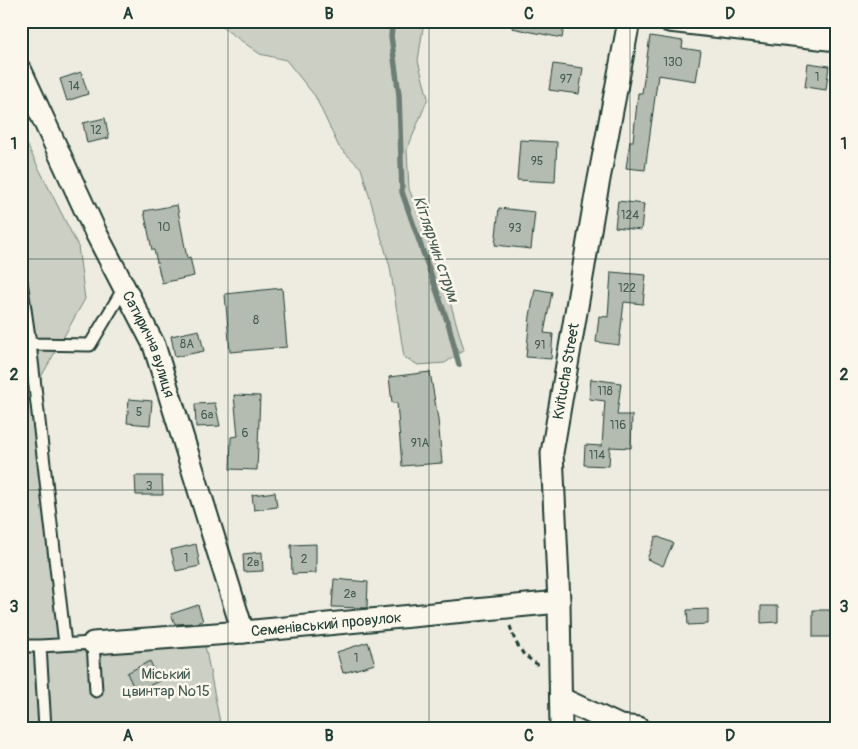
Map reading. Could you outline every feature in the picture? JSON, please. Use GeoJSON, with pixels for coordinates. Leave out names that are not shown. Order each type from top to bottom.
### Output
{"type":"FeatureCollection","features":[{"type":"Feature","properties":{"kind":"street","name":"Kvitucha Street"},"geometry":{"type":"LineString","coordinates":[[561,728],[559,602],[552,453],[596,195],[629,21]]}},
{"type":"Feature","properties":{"kind":"street"},"geometry":{"type":"LineString","coordinates":[[669,21],[837,40]]}},
{"type":"Feature","properties":{"kind":"street","name":"Сатирична вулиця"},"geometry":{"type":"LineString","coordinates":[[21,71],[96,233],[154,345],[244,632]]}},
{"type":"Feature","properties":{"kind":"street","name":"Семенівський провулок"},"geometry":{"type":"LineString","coordinates":[[93,643],[244,632],[559,602]]}},
{"type":"Feature","properties":{"kind":"street"},"geometry":{"type":"LineString","coordinates":[[562,699],[620,726],[638,728]]}},
{"type":"Feature","properties":{"kind":"lane"},"geometry":{"type":"LineString","coordinates":[[21,281],[66,644]]}},
{"type":"Feature","properties":{"kind":"lane"},"geometry":{"type":"LineString","coordinates":[[30,344],[90,344],[124,288]]}},
{"type":"Feature","properties":{"kind":"lane"},"geometry":{"type":"LineString","coordinates":[[21,646],[93,643],[96,691]]}},
{"type":"Feature","properties":{"kind":"lane"},"geometry":{"type":"LineString","coordinates":[[40,646],[45,728]]}},
{"type":"Feature","properties":{"kind":"path"},"geometry":{"type":"LineString","coordinates":[[494,608],[508,621],[515,641],[524,654],[540,665],[543,672]]}},
{"type":"Feature","properties":{"kind":"green space"},"geometry":{"type":"Polygon","coordinates":[[[220,21],[424,21],[418,61],[428,98],[407,150],[409,189],[437,257],[464,350],[445,363],[418,365],[404,357],[390,267],[361,168],[339,147],[315,96],[286,60],[260,54],[222,27],[220,21]]]}},
{"type":"Feature","properties":{"kind":"green space","name":"Міський цвинтар №15"},"geometry":{"type":"Polygon","coordinates":[[[21,133],[78,246],[85,299],[41,377],[65,644],[203,635],[221,728],[21,728],[21,133]]]}},
{"type":"Feature","properties":{"kind":"building"},"geometry":{"type":"Polygon","coordinates":[[[512,21],[565,21],[562,38],[512,28],[512,21]]]}},
{"type":"Feature","properties":{"kind":"building"},"geometry":{"type":"Polygon","coordinates":[[[650,36],[683,41],[682,48],[701,51],[696,81],[658,75],[645,170],[626,168],[630,141],[633,141],[638,93],[642,93],[650,36]]]}},
{"type":"Feature","properties":{"kind":"building"},"geometry":{"type":"Polygon","coordinates":[[[808,63],[829,66],[826,90],[805,87],[808,63]]]}},
{"type":"Feature","properties":{"kind":"building"},"geometry":{"type":"Polygon","coordinates":[[[553,64],[583,68],[579,94],[549,90],[553,64]]]}},
{"type":"Feature","properties":{"kind":"building"},"geometry":{"type":"Polygon","coordinates":[[[81,72],[88,94],[67,101],[60,79],[81,72]]]}},
{"type":"Feature","properties":{"kind":"building"},"geometry":{"type":"Polygon","coordinates":[[[105,118],[109,138],[87,143],[83,123],[105,118]]]}},
{"type":"Feature","properties":{"kind":"building"},"geometry":{"type":"Polygon","coordinates":[[[520,140],[557,142],[555,182],[517,180],[520,140]]]}},
{"type":"Feature","properties":{"kind":"building"},"geometry":{"type":"Polygon","coordinates":[[[618,201],[644,204],[641,230],[615,227],[618,201]]]}},
{"type":"Feature","properties":{"kind":"building"},"geometry":{"type":"Polygon","coordinates":[[[177,205],[187,258],[190,257],[194,276],[162,283],[154,250],[152,250],[144,211],[177,205]]]}},
{"type":"Feature","properties":{"kind":"building"},"geometry":{"type":"Polygon","coordinates":[[[499,208],[535,212],[531,249],[495,245],[499,208]]]}},
{"type":"Feature","properties":{"kind":"building"},"geometry":{"type":"Polygon","coordinates":[[[611,272],[646,275],[643,304],[624,302],[619,345],[596,342],[599,316],[608,317],[611,272]]]}},
{"type":"Feature","properties":{"kind":"building"},"geometry":{"type":"Polygon","coordinates":[[[282,288],[287,347],[230,352],[225,294],[282,288]]]}},
{"type":"Feature","properties":{"kind":"building"},"geometry":{"type":"Polygon","coordinates":[[[535,289],[552,292],[544,333],[553,334],[551,359],[526,357],[535,289]]]}},
{"type":"Feature","properties":{"kind":"building"},"geometry":{"type":"Polygon","coordinates":[[[199,330],[204,351],[175,357],[171,336],[199,330]]]}},
{"type":"Feature","properties":{"kind":"building"},"geometry":{"type":"Polygon","coordinates":[[[430,372],[438,419],[442,463],[402,466],[397,403],[392,403],[389,377],[430,372]]]}},
{"type":"Feature","properties":{"kind":"building"},"geometry":{"type":"Polygon","coordinates":[[[591,379],[621,383],[617,415],[632,415],[631,448],[610,447],[609,466],[584,465],[585,445],[602,446],[605,401],[589,399],[591,379]]]}},
{"type":"Feature","properties":{"kind":"building"},"geometry":{"type":"Polygon","coordinates":[[[234,395],[260,396],[257,470],[230,469],[231,437],[238,436],[234,395]]]}},
{"type":"Feature","properties":{"kind":"building"},"geometry":{"type":"Polygon","coordinates":[[[129,399],[152,401],[150,425],[127,423],[129,399]]]}},
{"type":"Feature","properties":{"kind":"building"},"geometry":{"type":"Polygon","coordinates":[[[215,403],[220,426],[196,427],[195,404],[215,403]]]}},
{"type":"Feature","properties":{"kind":"building"},"geometry":{"type":"Polygon","coordinates":[[[135,476],[162,476],[163,495],[136,495],[135,476]]]}},
{"type":"Feature","properties":{"kind":"building"},"geometry":{"type":"Polygon","coordinates":[[[275,492],[277,507],[254,510],[252,495],[275,492]]]}},
{"type":"Feature","properties":{"kind":"building"},"geometry":{"type":"Polygon","coordinates":[[[656,536],[673,543],[663,566],[647,559],[656,536]]]}},
{"type":"Feature","properties":{"kind":"building"},"geometry":{"type":"Polygon","coordinates":[[[196,544],[200,566],[176,571],[171,550],[196,544]]]}},
{"type":"Feature","properties":{"kind":"building"},"geometry":{"type":"Polygon","coordinates":[[[316,544],[316,573],[292,574],[291,545],[316,544]]]}},
{"type":"Feature","properties":{"kind":"building"},"geometry":{"type":"Polygon","coordinates":[[[262,552],[263,571],[244,572],[243,554],[262,552]]]}},
{"type":"Feature","properties":{"kind":"building"},"geometry":{"type":"Polygon","coordinates":[[[334,579],[368,582],[367,608],[332,607],[334,579]]]}},
{"type":"Feature","properties":{"kind":"building"},"geometry":{"type":"Polygon","coordinates":[[[198,605],[203,621],[175,624],[171,614],[198,605]]]}},
{"type":"Feature","properties":{"kind":"building"},"geometry":{"type":"Polygon","coordinates":[[[761,606],[778,606],[778,622],[761,623],[761,606]]]}},
{"type":"Feature","properties":{"kind":"building"},"geometry":{"type":"Polygon","coordinates":[[[708,609],[708,624],[688,625],[687,610],[708,609]]]}},
{"type":"Feature","properties":{"kind":"building"},"geometry":{"type":"Polygon","coordinates":[[[813,610],[837,610],[837,637],[813,637],[813,610]]]}},
{"type":"Feature","properties":{"kind":"building"},"geometry":{"type":"Polygon","coordinates":[[[368,642],[375,664],[343,673],[337,652],[368,642]]]}},
{"type":"Feature","properties":{"kind":"building"},"geometry":{"type":"Polygon","coordinates":[[[150,661],[159,681],[136,692],[127,673],[150,661]]]}},
{"type":"Feature","properties":{"kind":"waterway","name":"Кітлярчин струм"},"geometry":{"type":"LineString","coordinates":[[393,21],[391,36],[399,95],[402,192],[449,326],[459,365]]}}]}
